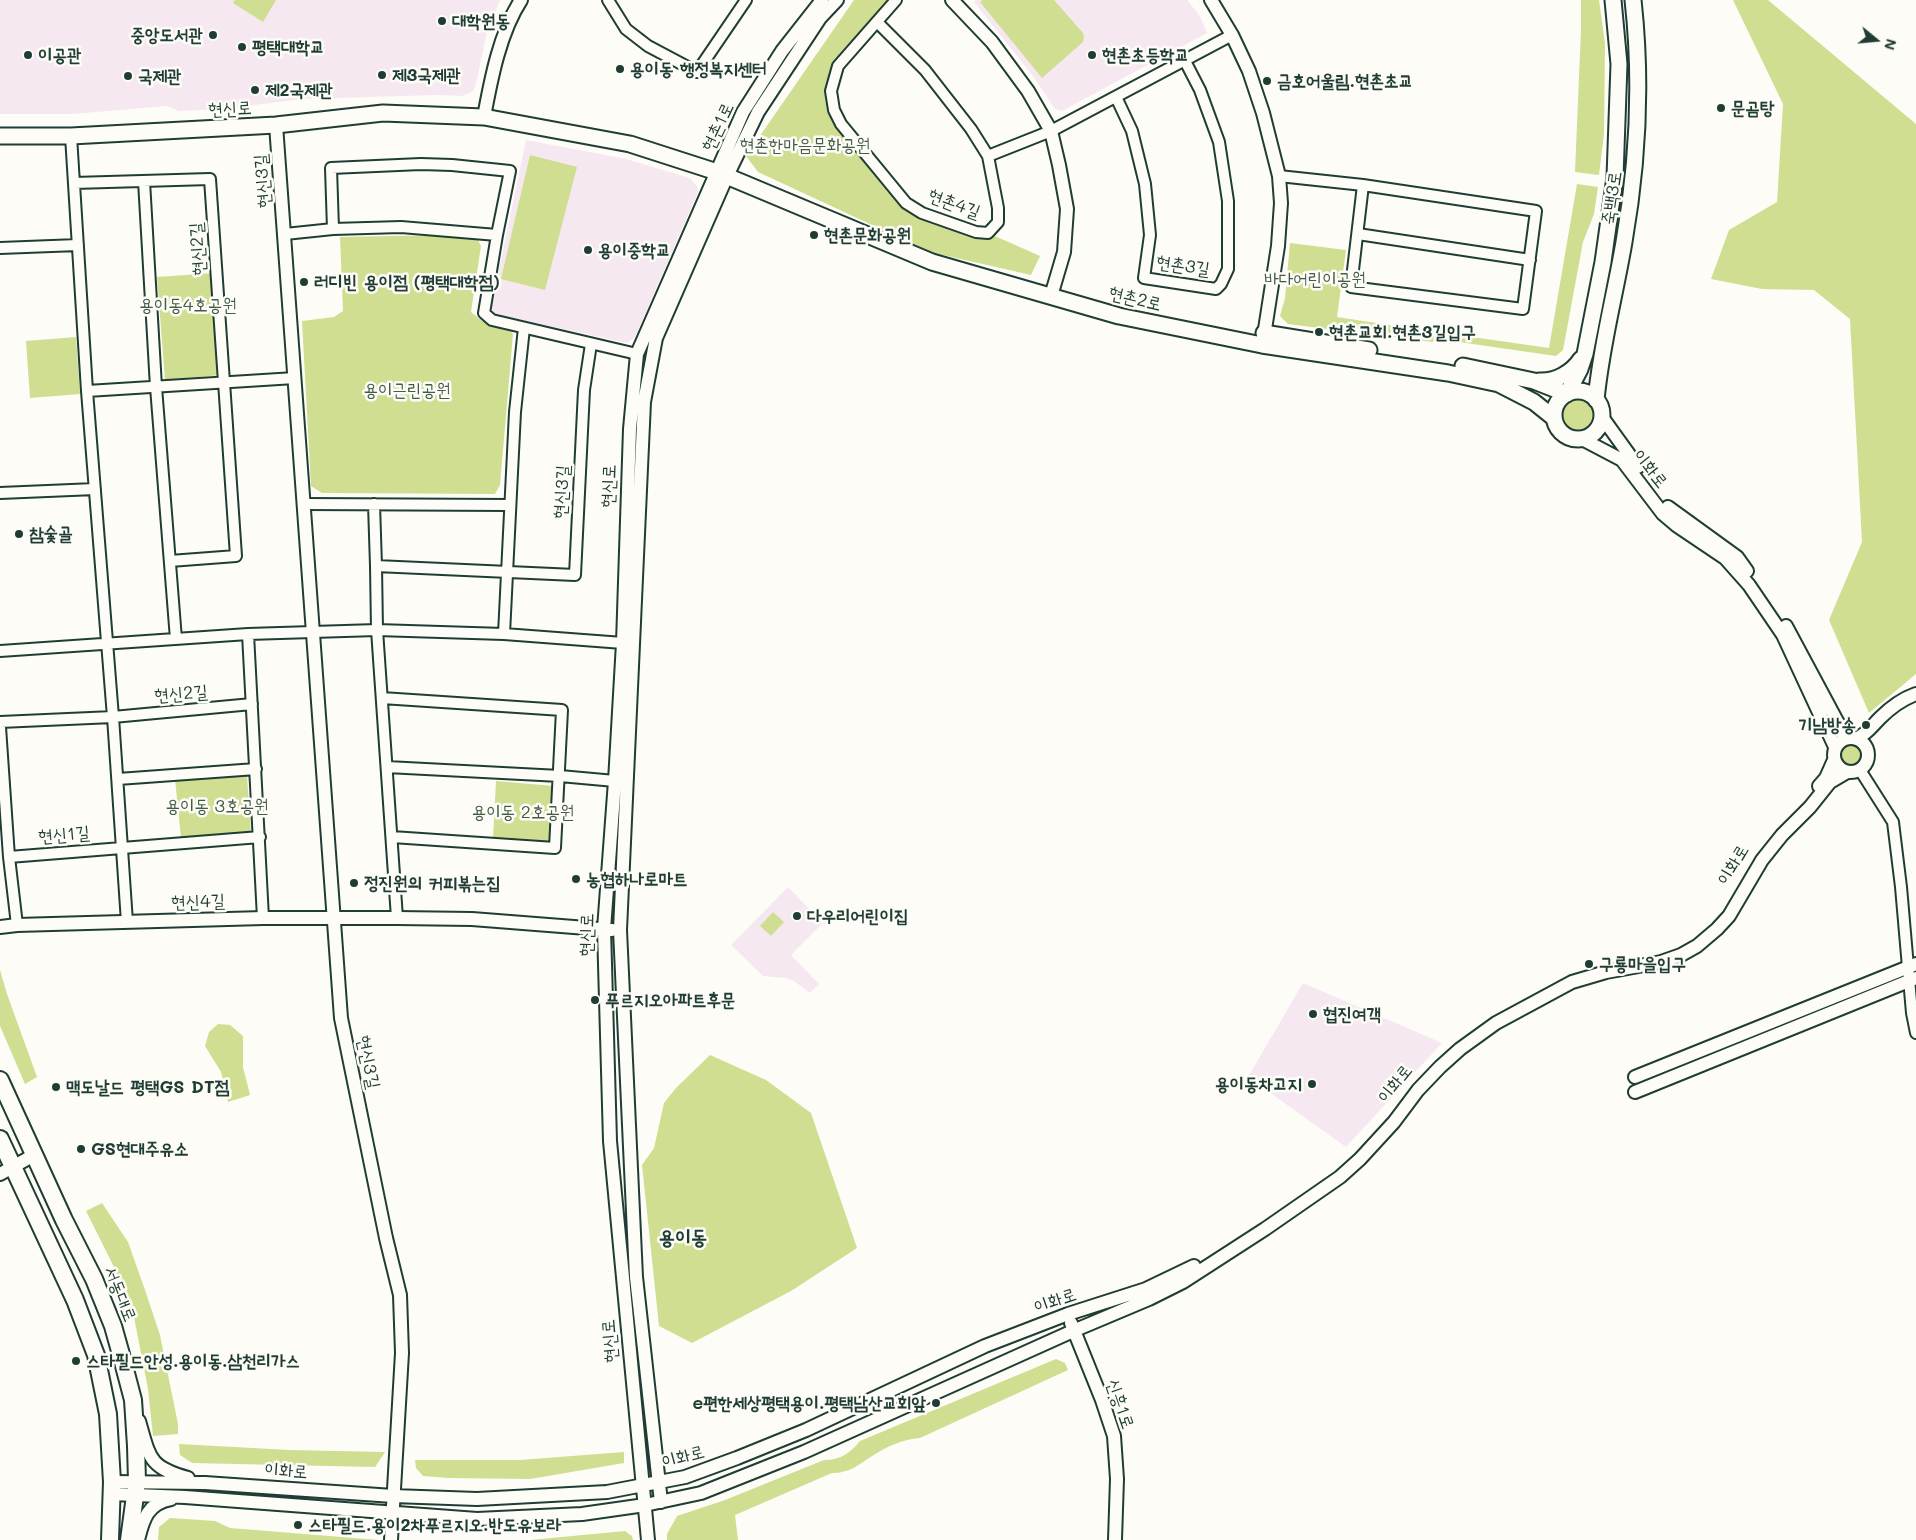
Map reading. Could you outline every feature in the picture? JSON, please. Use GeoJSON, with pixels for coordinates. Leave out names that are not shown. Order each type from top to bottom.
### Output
{"type":"FeatureCollection","features":[{"type":"Feature","properties":{"kind":"main road","name":"죽백3로"},"geometry":{"type":"LineString","coordinates":[[1567,394],[1580,369],[1584,354],[1603,262],[1615,177],[1619,64],[1613,0]]}},
{"type":"Feature","properties":{"kind":"main road","name":"죽백3로"},"geometry":{"type":"LineString","coordinates":[[1596,400],[1599,367],[1623,249],[1636,157],[1639,88],[1633,0]]}},
{"type":"Feature","properties":{"kind":"main road","name":"현신로"},"geometry":{"type":"LineString","coordinates":[[0,136],[72,136],[276,126],[383,113],[484,117],[630,144],[722,174]]}},
{"type":"Feature","properties":{"kind":"main road","name":"현촌2로"},"geometry":{"type":"LineString","coordinates":[[722,174],[932,262],[1119,316],[1448,372],[1499,384],[1534,402],[1554,418]]}},
{"type":"Feature","properties":{"kind":"main road","name":"현촌2로"},"geometry":{"type":"LineString","coordinates":[[1263,339],[1458,365],[1534,381],[1567,394]]}},
{"type":"Feature","properties":{"kind":"main road"},"geometry":{"type":"LineString","coordinates":[[1534,381],[1548,382],[1556,379],[1576,366],[1584,354]]}},
{"type":"Feature","properties":{"kind":"main road"},"geometry":{"type":"LineString","coordinates":[[1577,391],[1585,392],[1596,400],[1602,417],[1596,432],[1582,439],[1567,437],[1560,432],[1554,418],[1557,403],[1567,394],[1577,391]]}},
{"type":"Feature","properties":{"kind":"main road","name":"서동대로"},"geometry":{"type":"LineString","coordinates":[[0,1080],[64,1220],[94,1279],[107,1310],[120,1350],[133,1400],[136,1493],[129,1540]]}},
{"type":"Feature","properties":{"kind":"main road"},"geometry":{"type":"LineString","coordinates":[[0,1139],[4,1168],[75,1300],[96,1355],[108,1414],[112,1488],[110,1540]]}},
{"type":"Feature","properties":{"kind":"main road"},"geometry":{"type":"LineString","coordinates":[[105,1540],[112,1488]]}},
{"type":"Feature","properties":{"kind":"main road"},"geometry":{"type":"LineString","coordinates":[[133,1540],[136,1493]]}},
{"type":"Feature","properties":{"kind":"street"},"geometry":{"type":"LineString","coordinates":[[484,117],[500,48],[515,8],[521,0]]}},
{"type":"Feature","properties":{"kind":"street"},"geometry":{"type":"LineString","coordinates":[[608,0],[626,29],[648,46],[697,72],[746,0]]}},
{"type":"Feature","properties":{"kind":"street","name":"현촌1로"},"geometry":{"type":"LineString","coordinates":[[722,174],[743,112],[782,51],[822,0]]}},
{"type":"Feature","properties":{"kind":"street","name":"현신로"},"geometry":{"type":"LineString","coordinates":[[648,1540],[610,1140],[604,929],[615,781],[630,429],[637,354],[722,174],[758,112],[820,18],[837,0]]}},
{"type":"Feature","properties":{"kind":"street","name":"현촌4길"},"geometry":{"type":"LineString","coordinates":[[877,22],[925,70],[971,129],[988,156],[998,208],[998,222],[988,233],[976,232],[922,213],[906,203],[841,124],[834,110],[831,91],[838,66],[896,0]]}},
{"type":"Feature","properties":{"kind":"street"},"geometry":{"type":"LineString","coordinates":[[952,0],[992,42],[1028,91],[1051,131],[1060,165],[1067,209],[1064,252],[1051,296]]}},
{"type":"Feature","properties":{"kind":"street"},"geometry":{"type":"LineString","coordinates":[[1211,0],[1232,35],[1249,71],[1263,113],[1279,176],[1281,203],[1278,246],[1263,339]]}},
{"type":"Feature","properties":{"kind":"street"},"geometry":{"type":"LineString","coordinates":[[988,156],[1051,131],[1185,62],[1232,35]]}},
{"type":"Feature","properties":{"kind":"street","name":"현촌3길"},"geometry":{"type":"LineString","coordinates":[[1116,97],[1132,131],[1145,184],[1150,235],[1144,278],[1216,289],[1221,284],[1228,269],[1228,201],[1219,142],[1200,90],[1185,62]]}},
{"type":"Feature","properties":{"kind":"street","name":"현신3길"},"geometry":{"type":"LineString","coordinates":[[276,126],[341,1018],[386,1238],[400,1295],[402,1354],[391,1540]]}},
{"type":"Feature","properties":{"kind":"street"},"geometry":{"type":"LineString","coordinates":[[72,136],[87,392],[114,717],[127,922]]}},
{"type":"Feature","properties":{"kind":"street"},"geometry":{"type":"LineString","coordinates":[[333,229],[331,168],[421,164],[510,171],[496,235],[484,313],[492,320],[637,354]]}},
{"type":"Feature","properties":{"kind":"street","name":"현신로"},"geometry":{"type":"LineString","coordinates":[[661,1502],[636,1277],[620,930],[644,402],[656,338],[722,174]]}},
{"type":"Feature","properties":{"kind":"street"},"geometry":{"type":"LineString","coordinates":[[1279,176],[1363,185],[1536,211],[1523,309],[1351,287],[1363,185]]}},
{"type":"Feature","properties":{"kind":"street","name":"현신2길"},"geometry":{"type":"LineString","coordinates":[[74,183],[210,179],[236,556],[170,561]]}},
{"type":"Feature","properties":{"kind":"street"},"geometry":{"type":"LineString","coordinates":[[144,181],[156,387],[176,639]]}},
{"type":"Feature","properties":{"kind":"street"},"geometry":{"type":"LineString","coordinates":[[285,234],[333,229],[401,226],[496,235]]}},
{"type":"Feature","properties":{"kind":"street"},"geometry":{"type":"LineString","coordinates":[[1358,234],[1530,260]]}},
{"type":"Feature","properties":{"kind":"street"},"geometry":{"type":"LineString","coordinates":[[0,248],[78,245]]}},
{"type":"Feature","properties":{"kind":"street"},"geometry":{"type":"LineString","coordinates":[[504,634],[516,395],[524,328]]}},
{"type":"Feature","properties":{"kind":"street","name":"현신3길"},"geometry":{"type":"LineString","coordinates":[[376,566],[575,576],[584,390],[591,344]]}},
{"type":"Feature","properties":{"kind":"street"},"geometry":{"type":"LineString","coordinates":[[87,392],[295,378]]}},
{"type":"Feature","properties":{"kind":"street","name":"이화로"},"geometry":{"type":"LineString","coordinates":[[1602,417],[1660,499],[1674,513],[1737,557],[1766,595],[1792,636],[1851,739]]}},
{"type":"Feature","properties":{"kind":"street","name":"이화로"},"geometry":{"type":"LineString","coordinates":[[136,1493],[205,1483],[393,1496],[477,1499],[607,1492],[685,1477],[806,1430],[985,1346],[1068,1314],[1146,1289],[1184,1272],[1231,1245],[1326,1181],[1363,1149],[1447,1051],[1490,1019],[1557,982],[1600,967],[1660,956],[1689,944],[1717,921],[1729,906],[1756,856],[1826,778],[1835,754],[1783,635],[1745,579],[1724,558],[1663,514],[1622,460],[1582,439]]}},
{"type":"Feature","properties":{"kind":"street"},"geometry":{"type":"LineString","coordinates":[[0,493],[95,488]]}},
{"type":"Feature","properties":{"kind":"street"},"geometry":{"type":"LineString","coordinates":[[304,504],[510,505]]}},
{"type":"Feature","properties":{"kind":"street"},"geometry":{"type":"LineString","coordinates":[[374,504],[377,630],[397,918]]}},
{"type":"Feature","properties":{"kind":"street"},"geometry":{"type":"LineString","coordinates":[[0,651],[248,634],[377,630],[504,634],[622,643]]}},
{"type":"Feature","properties":{"kind":"street"},"geometry":{"type":"LineString","coordinates":[[248,634],[263,918]]}},
{"type":"Feature","properties":{"kind":"street"},"geometry":{"type":"LineString","coordinates":[[1916,694],[1904,698],[1881,717],[1863,736],[1839,742],[1835,754],[1838,768],[1847,772],[1860,770],[1867,760],[1867,748],[1875,733],[1886,721],[1916,700]]}},
{"type":"Feature","properties":{"kind":"street"},"geometry":{"type":"LineString","coordinates":[[382,698],[562,710],[555,848],[392,837]]}},
{"type":"Feature","properties":{"kind":"street","name":"현신2길"},"geometry":{"type":"LineString","coordinates":[[114,717],[252,704]]}},
{"type":"Feature","properties":{"kind":"street"},"geometry":{"type":"LineString","coordinates":[[0,722],[114,717]]}},
{"type":"Feature","properties":{"kind":"street"},"geometry":{"type":"LineString","coordinates":[[0,728],[8,857],[17,925]]}},
{"type":"Feature","properties":{"kind":"street"},"geometry":{"type":"LineString","coordinates":[[1851,739],[1864,743],[1867,748]]}},
{"type":"Feature","properties":{"kind":"street"},"geometry":{"type":"LineString","coordinates":[[387,767],[560,776],[615,781]]}},
{"type":"Feature","properties":{"kind":"street"},"geometry":{"type":"LineString","coordinates":[[118,779],[256,769]]}},
{"type":"Feature","properties":{"kind":"street"},"geometry":{"type":"LineString","coordinates":[[1860,770],[1893,822],[1911,965],[1912,1013],[1916,1033]]}},
{"type":"Feature","properties":{"kind":"street","name":"이화로"},"geometry":{"type":"LineString","coordinates":[[645,1505],[701,1493],[804,1452],[1073,1331],[1149,1299],[1183,1282],[1265,1229],[1340,1177],[1388,1129],[1418,1090],[1440,1067],[1496,1023],[1572,982],[1606,972],[1661,962],[1681,955],[1697,946],[1729,916],[1762,860],[1782,836],[1810,807],[1830,782],[1847,772]]}},
{"type":"Feature","properties":{"kind":"street"},"geometry":{"type":"LineString","coordinates":[[122,846],[260,837]]}},
{"type":"Feature","properties":{"kind":"street","name":"현신1길"},"geometry":{"type":"LineString","coordinates":[[8,857],[122,846]]}},
{"type":"Feature","properties":{"kind":"street","name":"현신4길"},"geometry":{"type":"LineString","coordinates":[[0,927],[263,918],[397,918],[472,919],[620,930]]}},
{"type":"Feature","properties":{"kind":"street"},"geometry":{"type":"LineString","coordinates":[[1635,1077],[1911,965]]}},
{"type":"Feature","properties":{"kind":"street"},"geometry":{"type":"LineString","coordinates":[[1636,1092],[1912,980]]}},
{"type":"Feature","properties":{"kind":"street"},"geometry":{"type":"LineString","coordinates":[[4,1168],[34,1155]]}},
{"type":"Feature","properties":{"kind":"street","name":"신흥1로"},"geometry":{"type":"LineString","coordinates":[[1068,1314],[1114,1436],[1116,1479],[1115,1540]]}},
{"type":"Feature","properties":{"kind":"street"},"geometry":{"type":"LineString","coordinates":[[133,1400],[144,1439],[153,1461],[166,1472],[205,1483]]}},
{"type":"Feature","properties":{"kind":"street"},"geometry":{"type":"LineString","coordinates":[[112,1488],[136,1493],[476,1519],[582,1514],[645,1505]]}},
{"type":"Feature","properties":{"kind":"street"},"geometry":{"type":"LineString","coordinates":[[138,1540],[146,1513],[154,1505],[185,1497]]}},
{"type":"Feature","properties":{"kind":"shaded area","name":"평택대학교"},"geometry":{"type":"Polygon","coordinates":[[[0,0],[500,0],[487,32],[476,84],[473,91],[462,96],[303,99],[222,109],[179,111],[167,106],[72,114],[0,114],[0,0]]]}},
{"type":"Feature","properties":{"kind":"shaded area","name":"현촌초등학교"},"geometry":{"type":"Polygon","coordinates":[[[976,0],[1187,0],[1200,16],[1207,33],[1062,111],[1055,109],[1033,76],[974,2],[976,0]]]}},
{"type":"Feature","properties":{"kind":"shaded area","name":"용이중학교"},"geometry":{"type":"Polygon","coordinates":[[[526,140],[626,159],[691,179],[697,187],[698,192],[635,337],[627,343],[495,314],[491,308],[526,140]]]}},
{"type":"Feature","properties":{"kind":"shaded area"},"geometry":{"type":"Polygon","coordinates":[[[788,887],[823,923],[791,955],[819,984],[810,993],[794,981],[785,978],[763,976],[731,945],[788,887]]]}},
{"type":"Feature","properties":{"kind":"shaded area"},"geometry":{"type":"Polygon","coordinates":[[[1303,983],[1442,1043],[1346,1147],[1248,1077],[1303,983]]]}},
{"type":"Feature","properties":{"kind":"green space"},"geometry":{"type":"Polygon","coordinates":[[[235,0],[276,0],[263,22],[233,3],[235,0]]]}},
{"type":"Feature","properties":{"kind":"green space","name":"현촌한마음문화공원"},"geometry":{"type":"Polygon","coordinates":[[[854,0],[897,0],[838,66],[833,109],[906,203],[988,233],[1040,256],[1031,275],[930,252],[758,172],[746,156],[854,0]]]}},
{"type":"Feature","properties":{"kind":"green space"},"geometry":{"type":"Polygon","coordinates":[[[982,0],[1054,0],[1083,33],[1083,42],[1042,78],[980,2],[982,0]]]}},
{"type":"Feature","properties":{"kind":"green space"},"geometry":{"type":"Polygon","coordinates":[[[1581,0],[1599,0],[1605,43],[1604,134],[1599,175],[1575,172],[1581,0]]]}},
{"type":"Feature","properties":{"kind":"green space"},"geometry":{"type":"Polygon","coordinates":[[[1733,0],[1768,0],[1916,124],[1916,674],[1869,713],[1829,620],[1862,542],[1850,319],[1814,290],[1762,289],[1711,279],[1729,230],[1777,202],[1783,104],[1733,0]]]}},
{"type":"Feature","properties":{"kind":"green space"},"geometry":{"type":"Polygon","coordinates":[[[530,155],[577,167],[545,290],[501,279],[530,155]]]}},
{"type":"Feature","properties":{"kind":"green space"},"geometry":{"type":"Polygon","coordinates":[[[1577,184],[1598,187],[1594,214],[1583,242],[1563,350],[1556,356],[1459,342],[1449,344],[1451,334],[1549,348],[1577,184]]]}},
{"type":"Feature","properties":{"kind":"green space","name":"용이근린공원"},"geometry":{"type":"Polygon","coordinates":[[[442,235],[478,240],[481,246],[471,312],[482,321],[508,327],[513,334],[500,485],[495,494],[322,493],[311,486],[302,321],[334,317],[343,311],[340,237],[442,235]]]}},
{"type":"Feature","properties":{"kind":"green space","name":"바다어린이공원"},"geometry":{"type":"Polygon","coordinates":[[[1290,243],[1346,250],[1337,317],[1435,332],[1433,342],[1398,338],[1371,330],[1336,324],[1335,330],[1288,324],[1280,316],[1285,298],[1290,243]]]}},
{"type":"Feature","properties":{"kind":"green space","name":"용이동4호공원"},"geometry":{"type":"Polygon","coordinates":[[[214,273],[222,375],[165,380],[157,277],[214,273]]]}},
{"type":"Feature","properties":{"kind":"green space"},"geometry":{"type":"Polygon","coordinates":[[[76,337],[80,394],[30,398],[26,341],[76,337]]]}},
{"type":"Feature","properties":{"kind":"green space"},"geometry":{"type":"Polygon","coordinates":[[[1578,400],[1589,404],[1593,415],[1589,426],[1578,430],[1567,426],[1563,415],[1567,404],[1578,400]]]}},
{"type":"Feature","properties":{"kind":"green space"},"geometry":{"type":"Polygon","coordinates":[[[1851,743],[1860,747],[1864,756],[1860,765],[1851,769],[1842,765],[1838,756],[1842,747],[1851,743]]]}},
{"type":"Feature","properties":{"kind":"green space","name":"용이동 3호공원"},"geometry":{"type":"Polygon","coordinates":[[[247,776],[251,833],[181,838],[175,779],[247,776]]]}},
{"type":"Feature","properties":{"kind":"green space","name":"용이동 2호공원"},"geometry":{"type":"Polygon","coordinates":[[[496,781],[554,786],[550,842],[493,838],[496,781]]]}},
{"type":"Feature","properties":{"kind":"green space"},"geometry":{"type":"Polygon","coordinates":[[[773,912],[784,922],[771,936],[760,926],[773,912]]]}},
{"type":"Feature","properties":{"kind":"green space"},"geometry":{"type":"Polygon","coordinates":[[[0,970],[37,1077],[25,1084],[0,1026],[0,970]]]}},
{"type":"Feature","properties":{"kind":"green space"},"geometry":{"type":"Polygon","coordinates":[[[218,1024],[230,1025],[243,1036],[243,1067],[250,1095],[228,1102],[221,1072],[205,1046],[209,1032],[218,1024]]]}},
{"type":"Feature","properties":{"kind":"green space"},"geometry":{"type":"Polygon","coordinates":[[[710,1055],[766,1080],[811,1113],[857,1248],[791,1291],[692,1343],[659,1326],[642,1165],[654,1148],[664,1103],[676,1088],[710,1055]]]}},
{"type":"Feature","properties":{"kind":"green space"},"geometry":{"type":"Polygon","coordinates":[[[102,1203],[128,1242],[160,1335],[178,1424],[178,1434],[153,1436],[148,1389],[133,1312],[114,1267],[86,1211],[102,1203]]]}},
{"type":"Feature","properties":{"kind":"green space"},"geometry":{"type":"Polygon","coordinates":[[[1056,1359],[1065,1363],[1068,1370],[920,1438],[907,1440],[889,1447],[849,1470],[832,1473],[735,1515],[738,1540],[667,1540],[667,1534],[677,1516],[725,1500],[824,1460],[840,1457],[853,1449],[860,1441],[1056,1359]]]}},
{"type":"Feature","properties":{"kind":"green space"},"geometry":{"type":"Polygon","coordinates":[[[179,1444],[289,1450],[385,1452],[375,1467],[192,1463],[180,1455],[179,1444]]]}},
{"type":"Feature","properties":{"kind":"green space"},"geometry":{"type":"Polygon","coordinates":[[[624,1452],[624,1463],[530,1479],[423,1476],[416,1468],[415,1460],[520,1460],[624,1452]]]}},
{"type":"Feature","properties":{"kind":"green space"},"geometry":{"type":"Polygon","coordinates":[[[170,1518],[215,1521],[230,1528],[379,1540],[158,1540],[159,1527],[170,1518]]]}},
{"type":"Feature","properties":{"kind":"green space"},"geometry":{"type":"Polygon","coordinates":[[[625,1531],[632,1536],[633,1540],[530,1540],[625,1531]]]}},
{"type":"Feature","properties":{"kind":"place","name":"대학원동"},"geometry":{"type":"Point","coordinates":[442,21]}},
{"type":"Feature","properties":{"kind":"place","name":"중앙도서관"},"geometry":{"type":"Point","coordinates":[213,35]}},
{"type":"Feature","properties":{"kind":"place","name":"평택대학교"},"geometry":{"type":"Point","coordinates":[242,47]}},
{"type":"Feature","properties":{"kind":"place","name":"이공관"},"geometry":{"type":"Point","coordinates":[28,55]}},
{"type":"Feature","properties":{"kind":"place","name":"현촌초등학교"},"geometry":{"type":"Point","coordinates":[1092,55]}},
{"type":"Feature","properties":{"kind":"place","name":"용이동 행정복지센터"},"geometry":{"type":"Point","coordinates":[620,69]}},
{"type":"Feature","properties":{"kind":"place","name":"제3국제관"},"geometry":{"type":"Point","coordinates":[382,75]}},
{"type":"Feature","properties":{"kind":"place","name":"국제관"},"geometry":{"type":"Point","coordinates":[128,76]}},
{"type":"Feature","properties":{"kind":"place","name":"금호어울림.현촌초교"},"geometry":{"type":"Point","coordinates":[1267,81]}},
{"type":"Feature","properties":{"kind":"place","name":"제2국제관"},"geometry":{"type":"Point","coordinates":[255,90]}},
{"type":"Feature","properties":{"kind":"place","name":"문곰탕"},"geometry":{"type":"Point","coordinates":[1721,108]}},
{"type":"Feature","properties":{"kind":"place","name":"현촌문화공원"},"geometry":{"type":"Point","coordinates":[814,235]}},
{"type":"Feature","properties":{"kind":"place","name":"용이중학교"},"geometry":{"type":"Point","coordinates":[588,250]}},
{"type":"Feature","properties":{"kind":"place","name":"러디빈 용이점 (평택대학점)"},"geometry":{"type":"Point","coordinates":[304,282]}},
{"type":"Feature","properties":{"kind":"place","name":"현촌교회.현촌3길입구"},"geometry":{"type":"Point","coordinates":[1319,332]}},
{"type":"Feature","properties":{"kind":"place","name":"참숯골"},"geometry":{"type":"Point","coordinates":[19,534]}},
{"type":"Feature","properties":{"kind":"place","name":"기남방송"},"geometry":{"type":"Point","coordinates":[1866,725]}},
{"type":"Feature","properties":{"kind":"place","name":"농협하나로마트"},"geometry":{"type":"Point","coordinates":[576,879]}},
{"type":"Feature","properties":{"kind":"place","name":"정진원의 커피볶는집"},"geometry":{"type":"Point","coordinates":[354,883]}},
{"type":"Feature","properties":{"kind":"place","name":"다우리어린이집"},"geometry":{"type":"Point","coordinates":[797,916]}},
{"type":"Feature","properties":{"kind":"place","name":"구룡마을입구"},"geometry":{"type":"Point","coordinates":[1589,964]}},
{"type":"Feature","properties":{"kind":"place","name":"푸르지오아파트후문"},"geometry":{"type":"Point","coordinates":[595,1000]}},
{"type":"Feature","properties":{"kind":"place","name":"협진여객"},"geometry":{"type":"Point","coordinates":[1313,1014]}},
{"type":"Feature","properties":{"kind":"place","name":"용이동차고지"},"geometry":{"type":"Point","coordinates":[1312,1084]}},
{"type":"Feature","properties":{"kind":"place","name":"맥도날드 평택GS DT점"},"geometry":{"type":"Point","coordinates":[56,1087]}},
{"type":"Feature","properties":{"kind":"place","name":"GS현대주유소"},"geometry":{"type":"Point","coordinates":[81,1149]}},
{"type":"Feature","properties":{"kind":"place","name":"스타필드안성.용이동.삼천리가스"},"geometry":{"type":"Point","coordinates":[76,1361]}},
{"type":"Feature","properties":{"kind":"place","name":"e편한세상평택용이.평택남산교회앞"},"geometry":{"type":"Point","coordinates":[936,1403]}},
{"type":"Feature","properties":{"kind":"place","name":"스타필드.용이2차푸르지오.반도유보라"},"geometry":{"type":"Point","coordinates":[298,1525]}},
{"type":"Feature","properties":{"kind":"district","name":"용이동"},"geometry":{"type":"Point","coordinates":[683,1238]}}]}
